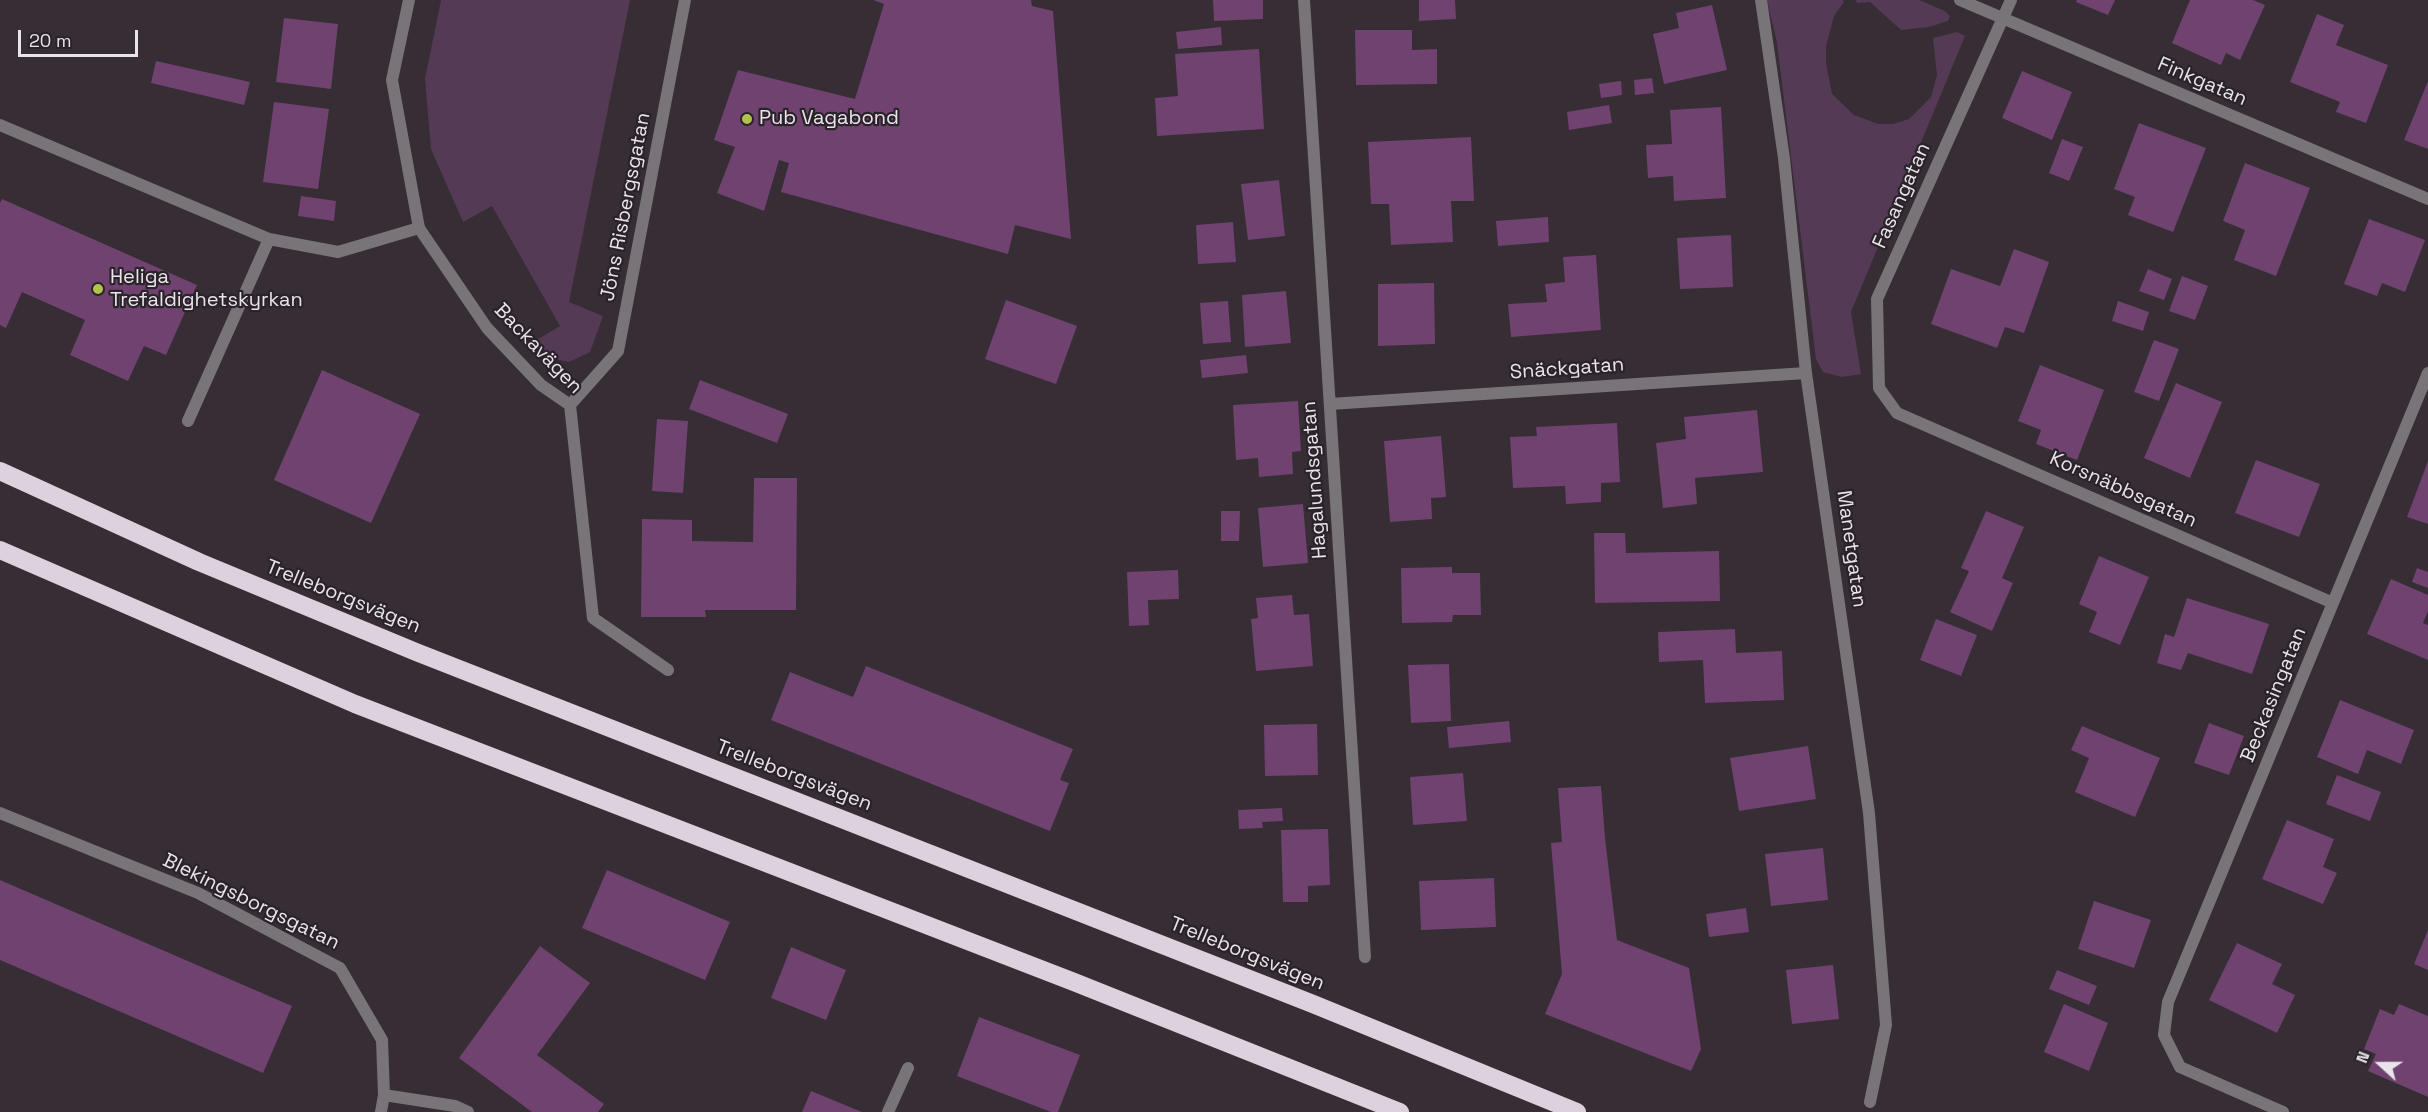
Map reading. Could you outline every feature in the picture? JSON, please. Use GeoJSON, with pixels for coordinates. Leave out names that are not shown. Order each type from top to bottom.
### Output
{"type":"FeatureCollection","features":[{"type":"Feature","properties":{"kind":"highway","name":"Trelleborgsvägen"},"geometry":{"type":"LineString","coordinates":[[0,471],[199,562],[416,652],[1303,1000],[1577,1112]]}},
{"type":"Feature","properties":{"kind":"highway"},"geometry":{"type":"LineString","coordinates":[[0,550],[355,704],[1074,982],[1400,1112]]}},
{"type":"Feature","properties":{"kind":"street","name":"Backavägen"},"geometry":{"type":"LineString","coordinates":[[409,0],[392,80],[419,228],[487,328],[541,385],[570,405],[592,618],[668,670]]}},
{"type":"Feature","properties":{"kind":"street","name":"Jöns Risbergsgatan"},"geometry":{"type":"LineString","coordinates":[[570,405],[618,351],[685,0]]}},
{"type":"Feature","properties":{"kind":"street","name":"Hagalundsgatan"},"geometry":{"type":"LineString","coordinates":[[1304,0],[1365,957]]}},
{"type":"Feature","properties":{"kind":"street","name":"Manetgatan"},"geometry":{"type":"LineString","coordinates":[[1761,0],[1784,158],[1806,373],[1869,813],[1886,1025],[1870,1102]]}},
{"type":"Feature","properties":{"kind":"street","name":"Finkgatan"},"geometry":{"type":"LineString","coordinates":[[1960,0],[2428,199]]}},
{"type":"Feature","properties":{"kind":"street","name":"Fasangatan"},"geometry":{"type":"LineString","coordinates":[[1897,413],[1879,388],[1876,298],[2011,0]]}},
{"type":"Feature","properties":{"kind":"street"},"geometry":{"type":"LineString","coordinates":[[0,125],[269,239],[338,252],[419,228]]}},
{"type":"Feature","properties":{"kind":"street"},"geometry":{"type":"LineString","coordinates":[[188,421],[269,239]]}},
{"type":"Feature","properties":{"kind":"street","name":"Snäckgatan"},"geometry":{"type":"LineString","coordinates":[[1330,404],[1806,373]]}},
{"type":"Feature","properties":{"kind":"street","name":"Beckasingatan"},"geometry":{"type":"LineString","coordinates":[[2283,1112],[2180,1067],[2163,1035],[2168,1002],[2428,373]]}},
{"type":"Feature","properties":{"kind":"street","name":"Korsnäbbsgatan"},"geometry":{"type":"LineString","coordinates":[[1897,413],[2333,603]]}},
{"type":"Feature","properties":{"kind":"street","name":"Blekingsborgsgatan"},"geometry":{"type":"LineString","coordinates":[[0,813],[198,893],[340,968],[382,1040],[384,1095],[381,1112]]}},
{"type":"Feature","properties":{"kind":"street"},"geometry":{"type":"LineString","coordinates":[[888,1112],[908,1068]]}},
{"type":"Feature","properties":{"kind":"street"},"geometry":{"type":"LineString","coordinates":[[384,1095],[455,1106],[468,1112]]}},
{"type":"Feature","properties":{"kind":"shaded area"},"geometry":{"type":"Polygon","coordinates":[[[441,0],[630,0],[569,302],[603,316],[590,352],[569,362],[551,358],[532,343],[560,326],[492,206],[463,222],[431,149],[425,79],[441,0]]]}},
{"type":"Feature","properties":{"kind":"shaded area"},"geometry":{"type":"Polygon","coordinates":[[[1767,0],[1843,0],[1844,2],[1834,16],[1826,46],[1826,63],[1832,94],[1854,115],[1878,124],[1893,124],[1909,119],[1931,97],[1937,75],[1933,38],[1957,32],[1965,36],[1851,312],[1861,374],[1842,377],[1823,372],[1816,359],[1777,43],[1767,0]]]}},
{"type":"Feature","properties":{"kind":"shaded area"},"geometry":{"type":"Polygon","coordinates":[[[1856,0],[1919,0],[1945,11],[1950,16],[1948,21],[1929,27],[1901,30],[1870,2],[1857,3],[1856,0]]]}},
{"type":"Feature","properties":{"kind":"building"},"geometry":{"type":"Polygon","coordinates":[[[873,0],[1031,0],[1032,6],[1053,11],[1071,239],[1015,225],[1008,254],[781,192],[789,163],[779,160],[764,211],[717,193],[735,147],[714,140],[738,70],[855,99],[884,4],[873,0]]]}},
{"type":"Feature","properties":{"kind":"building"},"geometry":{"type":"Polygon","coordinates":[[[1213,0],[1263,0],[1263,19],[1214,21],[1213,0]]]}},
{"type":"Feature","properties":{"kind":"building"},"geometry":{"type":"Polygon","coordinates":[[[1419,0],[1455,0],[1456,19],[1419,21],[1419,0]]]}},
{"type":"Feature","properties":{"kind":"building"},"geometry":{"type":"Polygon","coordinates":[[[2077,0],[2115,0],[2108,15],[2076,2],[2077,0]]]}},
{"type":"Feature","properties":{"kind":"building"},"geometry":{"type":"Polygon","coordinates":[[[2190,0],[2253,0],[2265,5],[2240,60],[2226,53],[2221,65],[2172,43],[2190,0]]]}},
{"type":"Feature","properties":{"kind":"building"},"geometry":{"type":"Polygon","coordinates":[[[1712,5],[1727,70],[1664,84],[1653,34],[1679,28],[1676,13],[1712,5]]]}},
{"type":"Feature","properties":{"kind":"building"},"geometry":{"type":"Polygon","coordinates":[[[2317,14],[2344,25],[2336,45],[2388,65],[2366,123],[2336,112],[2340,102],[2290,82],[2317,14]]]}},
{"type":"Feature","properties":{"kind":"building"},"geometry":{"type":"Polygon","coordinates":[[[284,18],[338,24],[331,89],[276,82],[284,18]]]}},
{"type":"Feature","properties":{"kind":"building"},"geometry":{"type":"Polygon","coordinates":[[[1221,27],[1222,45],[1178,49],[1176,32],[1221,27]]]}},
{"type":"Feature","properties":{"kind":"building"},"geometry":{"type":"Polygon","coordinates":[[[1355,30],[1412,30],[1412,50],[1437,49],[1437,84],[1356,85],[1355,30]]]}},
{"type":"Feature","properties":{"kind":"building"},"geometry":{"type":"Polygon","coordinates":[[[1259,49],[1264,129],[1157,136],[1155,98],[1178,96],[1175,54],[1259,49]]]}},
{"type":"Feature","properties":{"kind":"building"},"geometry":{"type":"Polygon","coordinates":[[[156,61],[250,82],[244,105],[151,83],[156,61]]]}},
{"type":"Feature","properties":{"kind":"building"},"geometry":{"type":"Polygon","coordinates":[[[2022,71],[2072,92],[2052,140],[2002,118],[2022,71]]]}},
{"type":"Feature","properties":{"kind":"building"},"geometry":{"type":"Polygon","coordinates":[[[1652,78],[1654,93],[1635,95],[1634,80],[1652,78]]]}},
{"type":"Feature","properties":{"kind":"building"},"geometry":{"type":"Polygon","coordinates":[[[1621,81],[1622,95],[1601,98],[1599,84],[1621,81]]]}},
{"type":"Feature","properties":{"kind":"building"},"geometry":{"type":"Polygon","coordinates":[[[2428,81],[2428,149],[2404,140],[2428,81]]]}},
{"type":"Feature","properties":{"kind":"building"},"geometry":{"type":"Polygon","coordinates":[[[274,102],[329,109],[318,189],[263,182],[274,102]]]}},
{"type":"Feature","properties":{"kind":"building"},"geometry":{"type":"Polygon","coordinates":[[[1609,105],[1612,123],[1569,130],[1567,112],[1609,105]]]}},
{"type":"Feature","properties":{"kind":"building"},"geometry":{"type":"Polygon","coordinates":[[[1721,107],[1726,198],[1674,201],[1673,176],[1648,178],[1646,145],[1672,144],[1670,110],[1721,107]]]}},
{"type":"Feature","properties":{"kind":"building"},"geometry":{"type":"Polygon","coordinates":[[[2139,123],[2206,148],[2173,232],[2128,215],[2135,197],[2114,189],[2139,123]]]}},
{"type":"Feature","properties":{"kind":"building"},"geometry":{"type":"Polygon","coordinates":[[[1471,137],[1474,201],[1451,201],[1453,242],[1391,245],[1389,204],[1371,204],[1368,142],[1471,137]]]}},
{"type":"Feature","properties":{"kind":"building"},"geometry":{"type":"Polygon","coordinates":[[[2062,139],[2083,147],[2069,181],[2049,173],[2062,139]]]}},
{"type":"Feature","properties":{"kind":"building"},"geometry":{"type":"Polygon","coordinates":[[[2245,163],[2310,188],[2276,276],[2234,260],[2245,230],[2223,221],[2245,163]]]}},
{"type":"Feature","properties":{"kind":"building"},"geometry":{"type":"Polygon","coordinates":[[[1279,180],[1285,236],[1248,240],[1241,184],[1279,180]]]}},
{"type":"Feature","properties":{"kind":"building"},"geometry":{"type":"Polygon","coordinates":[[[301,196],[336,201],[334,221],[298,216],[301,196]]]}},
{"type":"Feature","properties":{"kind":"building","name":"Heliga Trefaldighetskyrkan"},"geometry":{"type":"Polygon","coordinates":[[[2,199],[197,285],[166,355],[144,346],[128,381],[70,355],[85,320],[22,292],[6,328],[0,325],[0,203],[2,199]]]}},
{"type":"Feature","properties":{"kind":"building"},"geometry":{"type":"Polygon","coordinates":[[[1548,217],[1549,242],[1498,246],[1496,221],[1548,217]]]}},
{"type":"Feature","properties":{"kind":"building"},"geometry":{"type":"Polygon","coordinates":[[[2369,219],[2425,240],[2405,292],[2382,283],[2377,296],[2344,284],[2369,219]]]}},
{"type":"Feature","properties":{"kind":"building"},"geometry":{"type":"Polygon","coordinates":[[[1233,222],[1236,262],[1198,264],[1196,225],[1233,222]]]}},
{"type":"Feature","properties":{"kind":"building"},"geometry":{"type":"Polygon","coordinates":[[[1731,235],[1733,287],[1680,289],[1677,238],[1731,235]]]}},
{"type":"Feature","properties":{"kind":"building"},"geometry":{"type":"Polygon","coordinates":[[[2014,249],[2049,262],[2024,333],[2005,327],[1997,348],[1931,324],[1951,269],[2000,286],[2014,249]]]}},
{"type":"Feature","properties":{"kind":"building"},"geometry":{"type":"Polygon","coordinates":[[[1596,255],[1601,330],[1511,337],[1508,304],[1547,302],[1545,284],[1565,282],[1563,257],[1596,255]]]}},
{"type":"Feature","properties":{"kind":"building"},"geometry":{"type":"Polygon","coordinates":[[[2148,269],[2172,279],[2164,300],[2139,291],[2148,269]]]}},
{"type":"Feature","properties":{"kind":"building"},"geometry":{"type":"Polygon","coordinates":[[[2182,276],[2208,286],[2195,320],[2169,311],[2182,276]]]}},
{"type":"Feature","properties":{"kind":"building"},"geometry":{"type":"Polygon","coordinates":[[[1434,283],[1435,344],[1378,346],[1378,284],[1434,283]]]}},
{"type":"Feature","properties":{"kind":"building"},"geometry":{"type":"Polygon","coordinates":[[[1286,291],[1291,343],[1245,347],[1242,295],[1286,291]]]}},
{"type":"Feature","properties":{"kind":"building"},"geometry":{"type":"Polygon","coordinates":[[[1006,300],[1077,326],[1056,384],[985,359],[1006,300]]]}},
{"type":"Feature","properties":{"kind":"building"},"geometry":{"type":"Polygon","coordinates":[[[1228,301],[1231,342],[1203,344],[1200,303],[1228,301]]]}},
{"type":"Feature","properties":{"kind":"building"},"geometry":{"type":"Polygon","coordinates":[[[2118,301],[2149,312],[2143,331],[2112,321],[2118,301]]]}},
{"type":"Feature","properties":{"kind":"building"},"geometry":{"type":"Polygon","coordinates":[[[2154,340],[2179,349],[2159,401],[2134,392],[2154,340]]]}},
{"type":"Feature","properties":{"kind":"building"},"geometry":{"type":"Polygon","coordinates":[[[1246,355],[1248,373],[1202,378],[1200,360],[1246,355]]]}},
{"type":"Feature","properties":{"kind":"building"},"geometry":{"type":"Polygon","coordinates":[[[2040,365],[2104,390],[2077,460],[2036,444],[2041,430],[2018,421],[2040,365]]]}},
{"type":"Feature","properties":{"kind":"building"},"geometry":{"type":"Polygon","coordinates":[[[322,370],[420,414],[371,523],[274,480],[322,370]]]}},
{"type":"Feature","properties":{"kind":"building"},"geometry":{"type":"Polygon","coordinates":[[[700,380],[788,414],[777,443],[689,409],[700,380]]]}},
{"type":"Feature","properties":{"kind":"building"},"geometry":{"type":"Polygon","coordinates":[[[2176,383],[2222,402],[2190,478],[2144,458],[2176,383]]]}},
{"type":"Feature","properties":{"kind":"building"},"geometry":{"type":"Polygon","coordinates":[[[1298,401],[1301,451],[1292,452],[1293,474],[1259,477],[1258,458],[1236,460],[1233,405],[1298,401]]]}},
{"type":"Feature","properties":{"kind":"building"},"geometry":{"type":"Polygon","coordinates":[[[1757,410],[1763,472],[1695,478],[1697,504],[1663,508],[1656,443],[1686,439],[1684,417],[1757,410]]]}},
{"type":"Feature","properties":{"kind":"building"},"geometry":{"type":"Polygon","coordinates":[[[657,419],[688,421],[683,493],[652,491],[657,419]]]}},
{"type":"Feature","properties":{"kind":"building"},"geometry":{"type":"Polygon","coordinates":[[[1617,423],[1620,482],[1601,483],[1601,502],[1566,504],[1565,486],[1513,488],[1510,437],[1537,436],[1536,427],[1617,423]]]}},
{"type":"Feature","properties":{"kind":"building"},"geometry":{"type":"Polygon","coordinates":[[[1441,436],[1446,497],[1431,498],[1432,519],[1390,522],[1384,441],[1441,436]]]}},
{"type":"Feature","properties":{"kind":"building"},"geometry":{"type":"Polygon","coordinates":[[[2256,460],[2320,484],[2299,537],[2235,513],[2256,460]]]}},
{"type":"Feature","properties":{"kind":"building"},"geometry":{"type":"Polygon","coordinates":[[[2428,461],[2428,524],[2407,517],[2428,461]]]}},
{"type":"Feature","properties":{"kind":"building"},"geometry":{"type":"Polygon","coordinates":[[[754,478],[797,478],[796,610],[705,610],[706,617],[641,617],[642,519],[692,520],[692,541],[753,542],[754,478]]]}},
{"type":"Feature","properties":{"kind":"building"},"geometry":{"type":"Polygon","coordinates":[[[1303,504],[1308,563],[1263,567],[1258,508],[1303,504]]]}},
{"type":"Feature","properties":{"kind":"building"},"geometry":{"type":"Polygon","coordinates":[[[1221,511],[1240,511],[1239,541],[1221,541],[1221,511]]]}},
{"type":"Feature","properties":{"kind":"building"},"geometry":{"type":"Polygon","coordinates":[[[1986,511],[2024,527],[2002,578],[2013,583],[1992,631],[1950,612],[1969,571],[1961,568],[1986,511]]]}},
{"type":"Feature","properties":{"kind":"building"},"geometry":{"type":"Polygon","coordinates":[[[1594,533],[1625,533],[1626,553],[1719,551],[1720,601],[1595,603],[1594,533]]]}},
{"type":"Feature","properties":{"kind":"building"},"geometry":{"type":"Polygon","coordinates":[[[2099,556],[2149,577],[2120,645],[2089,632],[2097,612],[2079,604],[2099,556]]]}},
{"type":"Feature","properties":{"kind":"building"},"geometry":{"type":"Polygon","coordinates":[[[1452,567],[1452,573],[1480,573],[1481,615],[1453,615],[1452,622],[1402,623],[1401,568],[1452,567]]]}},
{"type":"Feature","properties":{"kind":"building"},"geometry":{"type":"Polygon","coordinates":[[[2417,568],[2428,572],[2428,588],[2412,582],[2417,568]]]}},
{"type":"Feature","properties":{"kind":"building"},"geometry":{"type":"Polygon","coordinates":[[[1178,570],[1179,599],[1148,600],[1149,625],[1129,626],[1127,572],[1178,570]]]}},
{"type":"Feature","properties":{"kind":"building"},"geometry":{"type":"Polygon","coordinates":[[[2391,579],[2428,595],[2428,611],[2423,623],[2428,625],[2428,660],[2367,634],[2391,579]]]}},
{"type":"Feature","properties":{"kind":"building"},"geometry":{"type":"Polygon","coordinates":[[[1292,595],[1294,615],[1309,614],[1313,666],[1256,671],[1251,619],[1258,618],[1256,598],[1292,595]]]}},
{"type":"Feature","properties":{"kind":"building"},"geometry":{"type":"Polygon","coordinates":[[[2187,598],[2269,624],[2252,674],[2188,653],[2181,670],[2157,663],[2165,634],[2174,637],[2187,598]]]}},
{"type":"Feature","properties":{"kind":"building"},"geometry":{"type":"Polygon","coordinates":[[[1936,619],[1977,635],[1961,676],[1920,660],[1936,619]]]}},
{"type":"Feature","properties":{"kind":"building"},"geometry":{"type":"Polygon","coordinates":[[[1735,629],[1736,653],[1782,651],[1784,700],[1705,703],[1703,660],[1659,662],[1658,632],[1735,629]]]}},
{"type":"Feature","properties":{"kind":"building"},"geometry":{"type":"Polygon","coordinates":[[[1449,664],[1451,721],[1411,723],[1408,665],[1449,664]]]}},
{"type":"Feature","properties":{"kind":"building"},"geometry":{"type":"Polygon","coordinates":[[[866,666],[1073,749],[1060,780],[1069,783],[1050,831],[771,720],[790,672],[853,697],[866,666]]]}},
{"type":"Feature","properties":{"kind":"building"},"geometry":{"type":"Polygon","coordinates":[[[2340,700],[2414,730],[2401,764],[2367,750],[2358,774],[2317,757],[2340,700]]]}},
{"type":"Feature","properties":{"kind":"building"},"geometry":{"type":"Polygon","coordinates":[[[1509,721],[1511,742],[1449,748],[1447,727],[1509,721]]]}},
{"type":"Feature","properties":{"kind":"building"},"geometry":{"type":"Polygon","coordinates":[[[2209,723],[2244,736],[2229,775],[2194,763],[2209,723]]]}},
{"type":"Feature","properties":{"kind":"building"},"geometry":{"type":"Polygon","coordinates":[[[1317,724],[1318,775],[1265,776],[1264,725],[1317,724]]]}},
{"type":"Feature","properties":{"kind":"building"},"geometry":{"type":"Polygon","coordinates":[[[2082,726],[2160,758],[2135,817],[2075,792],[2089,758],[2071,750],[2082,726]]]}},
{"type":"Feature","properties":{"kind":"building"},"geometry":{"type":"Polygon","coordinates":[[[1808,746],[1816,799],[1739,811],[1730,758],[1808,746]]]}},
{"type":"Feature","properties":{"kind":"building"},"geometry":{"type":"Polygon","coordinates":[[[1463,773],[1467,821],[1413,825],[1410,777],[1463,773]]]}},
{"type":"Feature","properties":{"kind":"building"},"geometry":{"type":"Polygon","coordinates":[[[2337,775],[2381,792],[2370,821],[2326,804],[2337,775]]]}},
{"type":"Feature","properties":{"kind":"building"},"geometry":{"type":"Polygon","coordinates":[[[1601,786],[1617,940],[1689,968],[1701,1049],[1691,1071],[1545,1014],[1562,974],[1551,843],[1562,842],[1558,788],[1601,786]]]}},
{"type":"Feature","properties":{"kind":"building"},"geometry":{"type":"Polygon","coordinates":[[[1282,808],[1283,821],[1262,822],[1263,828],[1239,829],[1238,810],[1282,808]]]}},
{"type":"Feature","properties":{"kind":"building"},"geometry":{"type":"Polygon","coordinates":[[[2287,820],[2334,839],[2323,867],[2337,873],[2323,904],[2262,879],[2287,820]]]}},
{"type":"Feature","properties":{"kind":"building"},"geometry":{"type":"Polygon","coordinates":[[[1328,829],[1330,885],[1308,886],[1308,902],[1283,902],[1281,830],[1328,829]]]}},
{"type":"Feature","properties":{"kind":"building"},"geometry":{"type":"Polygon","coordinates":[[[1823,848],[1828,900],[1771,906],[1765,854],[1823,848]]]}},
{"type":"Feature","properties":{"kind":"building"},"geometry":{"type":"Polygon","coordinates":[[[607,870],[730,922],[705,980],[582,928],[607,870]]]}},
{"type":"Feature","properties":{"kind":"building"},"geometry":{"type":"Polygon","coordinates":[[[1494,878],[1496,927],[1421,930],[1419,881],[1494,878]]]}},
{"type":"Feature","properties":{"kind":"building"},"geometry":{"type":"Polygon","coordinates":[[[0,880],[292,1006],[263,1073],[0,960],[0,880]]]}},
{"type":"Feature","properties":{"kind":"building"},"geometry":{"type":"Polygon","coordinates":[[[2094,901],[2151,920],[2134,968],[2078,949],[2094,901]]]}},
{"type":"Feature","properties":{"kind":"building"},"geometry":{"type":"Polygon","coordinates":[[[1746,908],[1749,932],[1709,937],[1706,914],[1746,908]]]}},
{"type":"Feature","properties":{"kind":"building"},"geometry":{"type":"Polygon","coordinates":[[[2428,930],[2428,970],[2414,964],[2428,930]]]}},
{"type":"Feature","properties":{"kind":"building"},"geometry":{"type":"Polygon","coordinates":[[[2237,943],[2282,964],[2272,984],[2295,995],[2277,1033],[2209,1000],[2237,943]]]}},
{"type":"Feature","properties":{"kind":"building"},"geometry":{"type":"Polygon","coordinates":[[[540,946],[590,983],[537,1055],[604,1104],[598,1112],[532,1112],[459,1058],[540,946]]]}},
{"type":"Feature","properties":{"kind":"building"},"geometry":{"type":"Polygon","coordinates":[[[791,947],[846,970],[826,1020],[771,998],[791,947]]]}},
{"type":"Feature","properties":{"kind":"building"},"geometry":{"type":"Polygon","coordinates":[[[1833,965],[1839,1019],[1792,1024],[1786,970],[1833,965]]]}},
{"type":"Feature","properties":{"kind":"building"},"geometry":{"type":"Polygon","coordinates":[[[2057,970],[2097,986],[2089,1005],[2049,989],[2057,970]]]}},
{"type":"Feature","properties":{"kind":"building"},"geometry":{"type":"Polygon","coordinates":[[[2064,1004],[2108,1023],[2089,1071],[2044,1052],[2064,1004]]]}},
{"type":"Feature","properties":{"kind":"building"},"geometry":{"type":"Polygon","coordinates":[[[2399,1004],[2428,1016],[2428,1097],[2368,1071],[2376,1054],[2364,1049],[2380,1009],[2394,1015],[2399,1004]]]}},
{"type":"Feature","properties":{"kind":"building"},"geometry":{"type":"Polygon","coordinates":[[[979,1017],[1080,1055],[1058,1112],[1051,1112],[957,1076],[979,1017]]]}},
{"type":"Feature","properties":{"kind":"building"},"geometry":{"type":"Polygon","coordinates":[[[811,1091],[862,1112],[802,1112],[811,1091]]]}},
{"type":"Feature","properties":{"kind":"place","name":"Pub Vagabond"},"geometry":{"type":"Point","coordinates":[747,119]}},
{"type":"Feature","properties":{"kind":"place","name":"Heliga Trefaldighetskyrkan"},"geometry":{"type":"Point","coordinates":[98,289]}}]}
